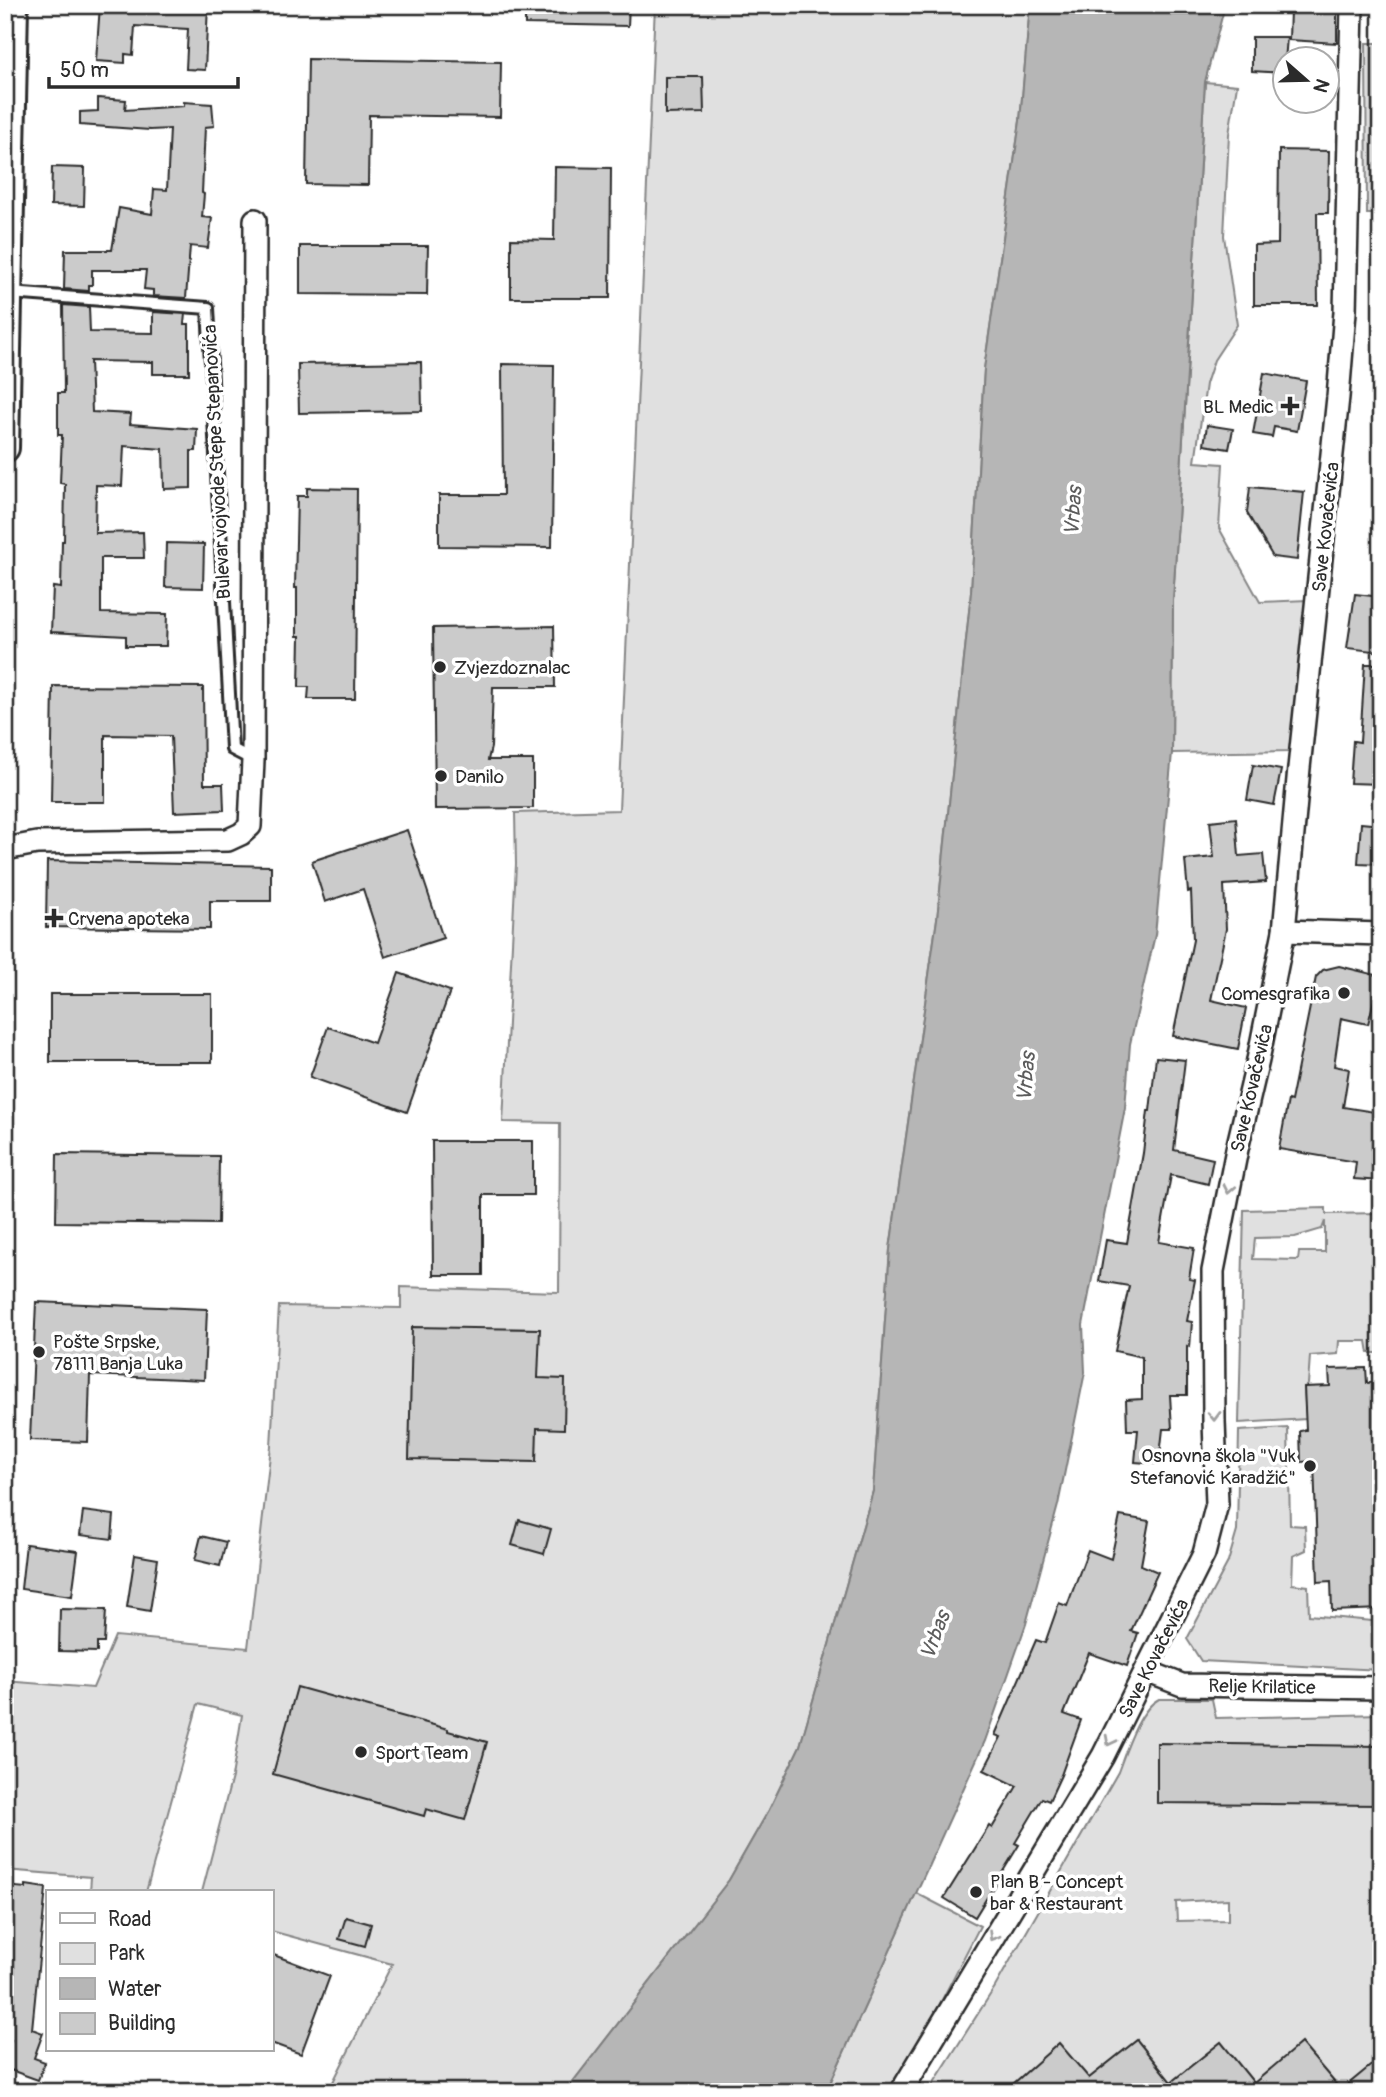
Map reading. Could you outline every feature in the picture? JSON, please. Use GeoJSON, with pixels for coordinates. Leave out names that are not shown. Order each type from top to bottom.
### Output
{"type":"FeatureCollection","features":[{"type":"Feature","properties":{"kind":"street"},"geometry":{"type":"LineString","coordinates":[[5,448],[10,293],[9,142],[14,5]]}},
{"type":"Feature","properties":{"kind":"street","name":"Save Kovačevića"},"geometry":{"type":"LineString","coordinates":[[901,2092],[1103,1756],[1205,1554],[1217,1504],[1213,1270],[1284,931],[1345,312],[1352,5]]}},
{"type":"Feature","properties":{"kind":"street","name":"Bulevar vojvode Stepe Stepanovića"},"geometry":{"type":"LineString","coordinates":[[5,849],[37,843],[228,841],[241,835],[250,826],[253,760],[255,220]]}},
{"type":"Feature","properties":{"kind":"street"},"geometry":{"type":"LineString","coordinates":[[1284,931],[1381,934]]}},
{"type":"Feature","properties":{"kind":"street","name":"Relje Krilatice"},"geometry":{"type":"LineString","coordinates":[[1146,1671],[1182,1685],[1381,1688]]}},
{"type":"Feature","properties":{"kind":"lane","name":"Bulevar vojvode Stepe Stepanovića"},"geometry":{"type":"LineString","coordinates":[[10,293],[208,308],[232,748],[253,760]]}},
{"type":"Feature","properties":{"kind":"green space"},"geometry":{"type":"Polygon","coordinates":[[[655,5],[1030,5],[1020,121],[984,369],[971,592],[937,919],[890,1249],[873,1491],[800,1746],[769,1810],[729,1880],[565,2092],[328,2092],[392,1964],[273,1932],[273,1890],[203,1890],[232,1777],[242,1715],[198,1704],[147,1890],[90,1890],[91,1877],[5,1870],[5,1681],[93,1688],[115,1636],[248,1648],[271,1446],[279,1306],[401,1308],[401,1287],[559,1292],[560,1123],[503,1122],[516,864],[515,813],[619,810],[655,5]]]}},
{"type":"Feature","properties":{"kind":"green space"},"geometry":{"type":"Polygon","coordinates":[[[1366,43],[1381,43],[1381,214],[1367,214],[1366,43]]]}},
{"type":"Feature","properties":{"kind":"green space"},"geometry":{"type":"Polygon","coordinates":[[[1205,82],[1237,85],[1229,134],[1224,236],[1237,325],[1214,360],[1206,384],[1195,462],[1223,464],[1219,528],[1260,602],[1307,600],[1290,751],[1172,753],[1173,601],[1205,82]]]}},
{"type":"Feature","properties":{"kind":"green space"},"geometry":{"type":"Polygon","coordinates":[[[1326,1208],[1326,1214],[1381,1213],[1381,1353],[1369,1353],[1367,1341],[1339,1341],[1338,1354],[1310,1356],[1308,1384],[1304,1388],[1306,1419],[1239,1423],[1244,1210],[1326,1208]],[[1325,1221],[1322,1229],[1295,1237],[1255,1238],[1253,1259],[1298,1260],[1299,1252],[1325,1252],[1325,1221]]]}},
{"type":"Feature","properties":{"kind":"green space"},"geometry":{"type":"Polygon","coordinates":[[[1288,1428],[1290,1525],[1305,1526],[1306,1550],[1293,1556],[1292,1584],[1308,1586],[1309,1615],[1372,1621],[1381,1626],[1381,1670],[1201,1661],[1187,1639],[1228,1562],[1237,1531],[1239,1431],[1288,1428]]]}},
{"type":"Feature","properties":{"kind":"green space"},"geometry":{"type":"Polygon","coordinates":[[[1159,1699],[1212,1699],[1216,1718],[1381,1714],[1381,2092],[928,2092],[995,1987],[1118,1772],[1139,1721],[1159,1699]],[[1228,1899],[1176,1902],[1177,1921],[1228,1920],[1228,1899]]]}},
{"type":"Feature","properties":{"kind":"green space"},"geometry":{"type":"Polygon","coordinates":[[[916,1893],[980,1926],[911,2060],[890,2092],[826,2092],[916,1893]]]}},
{"type":"Feature","properties":{"kind":"water","name":"Vrbas"},"geometry":{"type":"Polygon","coordinates":[[[1030,5],[1225,5],[1205,82],[1173,601],[1172,753],[1155,935],[1130,1044],[1125,1108],[1083,1325],[1085,1372],[1058,1505],[1026,1624],[985,1741],[826,2092],[565,2092],[729,1880],[769,1810],[800,1746],[873,1491],[890,1249],[937,919],[971,592],[984,369],[1020,121],[1030,5]]]}},
{"type":"Feature","properties":{"kind":"building"},"geometry":{"type":"Polygon","coordinates":[[[100,5],[208,5],[205,70],[186,69],[188,29],[135,26],[133,55],[125,54],[125,63],[96,61],[100,5]]]}},
{"type":"Feature","properties":{"kind":"building"},"geometry":{"type":"Polygon","coordinates":[[[525,5],[629,5],[628,26],[525,24],[525,5]]]}},
{"type":"Feature","properties":{"kind":"building"},"geometry":{"type":"Polygon","coordinates":[[[1290,10],[1337,11],[1337,43],[1289,40],[1290,10]]]}},
{"type":"Feature","properties":{"kind":"building"},"geometry":{"type":"Polygon","coordinates":[[[1252,37],[1287,37],[1286,46],[1270,46],[1270,72],[1252,71],[1252,37]]]}},
{"type":"Feature","properties":{"kind":"building"},"geometry":{"type":"Polygon","coordinates":[[[308,59],[501,62],[500,117],[369,115],[368,185],[306,184],[308,59]]]}},
{"type":"Feature","properties":{"kind":"building"},"geometry":{"type":"Polygon","coordinates":[[[665,77],[703,77],[704,113],[665,114],[665,77]]]}},
{"type":"Feature","properties":{"kind":"building"},"geometry":{"type":"Polygon","coordinates":[[[98,98],[126,100],[125,110],[184,106],[184,102],[212,104],[214,126],[205,127],[202,193],[202,217],[212,218],[208,248],[190,246],[186,298],[153,296],[153,290],[144,289],[146,270],[92,270],[92,285],[89,285],[89,291],[64,289],[65,250],[112,250],[119,208],[152,214],[154,189],[167,190],[170,129],[80,125],[80,112],[98,111],[98,98]]]}},
{"type":"Feature","properties":{"kind":"building"},"geometry":{"type":"Polygon","coordinates":[[[1279,150],[1329,151],[1328,213],[1317,213],[1318,305],[1254,305],[1254,245],[1278,244],[1279,150]]]}},
{"type":"Feature","properties":{"kind":"building"},"geometry":{"type":"Polygon","coordinates":[[[52,167],[85,168],[84,206],[51,205],[52,167]]]}},
{"type":"Feature","properties":{"kind":"building"},"geometry":{"type":"Polygon","coordinates":[[[555,167],[611,168],[610,298],[511,298],[511,239],[554,240],[555,167]]]}},
{"type":"Feature","properties":{"kind":"building"},"geometry":{"type":"Polygon","coordinates":[[[300,246],[428,246],[427,295],[300,294],[300,246]]]}},
{"type":"Feature","properties":{"kind":"building"},"geometry":{"type":"Polygon","coordinates":[[[63,305],[89,307],[90,332],[153,333],[153,312],[185,314],[184,324],[189,324],[189,374],[153,374],[153,362],[90,361],[92,412],[131,414],[130,424],[197,429],[196,451],[191,451],[191,488],[164,489],[163,449],[124,446],[122,486],[96,485],[95,533],[143,532],[144,558],[101,558],[101,613],[167,614],[166,646],[126,646],[126,636],[51,632],[53,587],[61,588],[64,541],[65,484],[60,483],[62,435],[58,435],[58,393],[64,393],[63,305]]]}},
{"type":"Feature","properties":{"kind":"building"},"geometry":{"type":"Polygon","coordinates":[[[421,362],[422,411],[299,413],[298,364],[421,362]]]}},
{"type":"Feature","properties":{"kind":"building"},"geometry":{"type":"Polygon","coordinates":[[[502,364],[554,365],[552,547],[439,546],[439,495],[503,495],[502,364]]]}},
{"type":"Feature","properties":{"kind":"building"},"geometry":{"type":"Polygon","coordinates":[[[1264,373],[1306,381],[1297,431],[1274,427],[1272,437],[1253,434],[1264,373]]]}},
{"type":"Feature","properties":{"kind":"building"},"geometry":{"type":"Polygon","coordinates":[[[1207,425],[1233,429],[1229,449],[1204,445],[1207,425]]]}},
{"type":"Feature","properties":{"kind":"building"},"geometry":{"type":"Polygon","coordinates":[[[1250,487],[1304,492],[1297,560],[1273,557],[1247,513],[1250,487]]]}},
{"type":"Feature","properties":{"kind":"building"},"geometry":{"type":"Polygon","coordinates":[[[307,488],[357,489],[355,699],[308,699],[309,687],[299,687],[300,636],[297,636],[295,588],[297,496],[307,496],[307,488]]]}},
{"type":"Feature","properties":{"kind":"building"},"geometry":{"type":"Polygon","coordinates":[[[166,543],[204,544],[203,588],[165,587],[166,543]]]}},
{"type":"Feature","properties":{"kind":"building"},"geometry":{"type":"Polygon","coordinates":[[[1355,594],[1381,597],[1381,652],[1347,648],[1355,594]]]}},
{"type":"Feature","properties":{"kind":"building"},"geometry":{"type":"Polygon","coordinates":[[[554,626],[555,687],[493,687],[491,747],[488,760],[533,760],[533,808],[435,809],[433,628],[554,626]]]}},
{"type":"Feature","properties":{"kind":"building"},"geometry":{"type":"Polygon","coordinates":[[[1365,664],[1381,664],[1381,784],[1350,783],[1353,741],[1360,742],[1365,664]]]}},
{"type":"Feature","properties":{"kind":"building"},"geometry":{"type":"Polygon","coordinates":[[[53,686],[203,687],[204,784],[223,784],[224,810],[174,812],[171,736],[105,735],[105,802],[51,802],[53,686]]]}},
{"type":"Feature","properties":{"kind":"building"},"geometry":{"type":"Polygon","coordinates":[[[1253,765],[1281,770],[1274,805],[1247,800],[1253,765]]]}},
{"type":"Feature","properties":{"kind":"building"},"geometry":{"type":"Polygon","coordinates":[[[1236,818],[1239,856],[1263,854],[1266,882],[1224,885],[1226,929],[1211,1000],[1246,1008],[1238,1049],[1173,1036],[1193,940],[1191,891],[1188,892],[1185,860],[1214,857],[1210,821],[1236,818]]]}},
{"type":"Feature","properties":{"kind":"building"},"geometry":{"type":"Polygon","coordinates":[[[1361,823],[1381,825],[1381,864],[1358,863],[1361,823]]]}},
{"type":"Feature","properties":{"kind":"building"},"geometry":{"type":"Polygon","coordinates":[[[407,830],[443,938],[385,957],[363,889],[325,902],[312,861],[407,830]]]}},
{"type":"Feature","properties":{"kind":"building"},"geometry":{"type":"Polygon","coordinates":[[[47,861],[271,866],[271,901],[210,901],[210,929],[46,927],[47,861]]]}},
{"type":"Feature","properties":{"kind":"building"},"geometry":{"type":"Polygon","coordinates":[[[1339,966],[1380,976],[1368,1024],[1341,1018],[1334,1066],[1349,1069],[1343,1107],[1381,1113],[1381,1181],[1354,1179],[1356,1162],[1279,1149],[1316,977],[1323,970],[1339,966]]]}},
{"type":"Feature","properties":{"kind":"building"},"geometry":{"type":"Polygon","coordinates":[[[399,973],[450,991],[407,1112],[310,1077],[328,1027],[374,1043],[399,973]]]}},
{"type":"Feature","properties":{"kind":"building"},"geometry":{"type":"Polygon","coordinates":[[[50,994],[212,994],[212,1062],[50,1062],[50,994]]]}},
{"type":"Feature","properties":{"kind":"building"},"geometry":{"type":"Polygon","coordinates":[[[1156,1057],[1185,1060],[1174,1150],[1213,1159],[1208,1184],[1171,1175],[1159,1242],[1194,1248],[1189,1279],[1195,1280],[1187,1321],[1192,1322],[1190,1347],[1187,1346],[1187,1395],[1170,1395],[1172,1429],[1163,1429],[1159,1464],[1135,1462],[1138,1430],[1127,1430],[1126,1400],[1142,1399],[1142,1357],[1115,1351],[1129,1286],[1099,1281],[1106,1240],[1127,1243],[1150,1111],[1156,1057]]]}},
{"type":"Feature","properties":{"kind":"building"},"geometry":{"type":"Polygon","coordinates":[[[432,1141],[533,1141],[533,1195],[483,1195],[483,1275],[433,1275],[432,1141]]]}},
{"type":"Feature","properties":{"kind":"building"},"geometry":{"type":"Polygon","coordinates":[[[57,1154],[219,1156],[218,1224],[56,1222],[57,1154]]]}},
{"type":"Feature","properties":{"kind":"building"},"geometry":{"type":"Polygon","coordinates":[[[36,1302],[207,1309],[204,1380],[90,1375],[88,1442],[30,1440],[36,1302]]]}},
{"type":"Feature","properties":{"kind":"building"},"geometry":{"type":"Polygon","coordinates":[[[412,1327],[540,1329],[538,1378],[565,1379],[564,1429],[537,1428],[536,1462],[409,1459],[412,1327]]]}},
{"type":"Feature","properties":{"kind":"building"},"geometry":{"type":"Polygon","coordinates":[[[1366,1368],[1367,1383],[1381,1382],[1381,1609],[1332,1611],[1331,1581],[1318,1582],[1314,1461],[1301,1462],[1300,1431],[1306,1430],[1304,1387],[1330,1386],[1329,1369],[1366,1368]]]}},
{"type":"Feature","properties":{"kind":"building"},"geometry":{"type":"Polygon","coordinates":[[[83,1511],[114,1515],[112,1539],[80,1535],[83,1511]]]}},
{"type":"Feature","properties":{"kind":"building"},"geometry":{"type":"Polygon","coordinates":[[[1120,1516],[1149,1521],[1141,1565],[1158,1572],[1131,1631],[1138,1633],[1127,1666],[1089,1653],[1064,1714],[1081,1720],[1061,1775],[1049,1801],[1042,1798],[1015,1843],[1019,1845],[975,1917],[944,1898],[1017,1786],[984,1770],[1001,1737],[995,1735],[1036,1640],[1045,1643],[1059,1603],[1067,1606],[1088,1550],[1111,1559],[1120,1516]]]}},
{"type":"Feature","properties":{"kind":"building"},"geometry":{"type":"Polygon","coordinates":[[[519,1520],[551,1529],[544,1554],[512,1545],[519,1520]]]}},
{"type":"Feature","properties":{"kind":"building"},"geometry":{"type":"Polygon","coordinates":[[[201,1536],[226,1542],[220,1566],[195,1560],[201,1536]]]}},
{"type":"Feature","properties":{"kind":"building"},"geometry":{"type":"Polygon","coordinates":[[[26,1544],[78,1551],[72,1596],[21,1589],[26,1544]]]}},
{"type":"Feature","properties":{"kind":"building"},"geometry":{"type":"Polygon","coordinates":[[[135,1555],[158,1559],[150,1611],[127,1607],[135,1555]]]}},
{"type":"Feature","properties":{"kind":"building"},"geometry":{"type":"Polygon","coordinates":[[[60,1609],[106,1610],[104,1643],[97,1643],[97,1652],[59,1651],[60,1609]]]}},
{"type":"Feature","properties":{"kind":"building","name":"Sport Team"},"geometry":{"type":"Polygon","coordinates":[[[297,1687],[487,1742],[465,1820],[426,1809],[424,1816],[273,1774],[297,1687]]]}},
{"type":"Feature","properties":{"kind":"building"},"geometry":{"type":"Polygon","coordinates":[[[1157,1743],[1381,1746],[1381,1805],[1157,1803],[1157,1743]]]}},
{"type":"Feature","properties":{"kind":"building"},"geometry":{"type":"Polygon","coordinates":[[[26,1885],[46,1888],[32,2029],[43,2033],[34,2058],[45,2062],[38,2080],[5,2068],[5,2055],[11,2040],[5,2037],[5,1886],[26,1888],[26,1885]]]}},
{"type":"Feature","properties":{"kind":"building"},"geometry":{"type":"Polygon","coordinates":[[[346,1917],[371,1924],[365,1946],[339,1939],[346,1917]]]}},
{"type":"Feature","properties":{"kind":"building"},"geometry":{"type":"Polygon","coordinates":[[[273,1955],[330,1976],[301,2054],[273,2044],[273,1955]]]}},
{"type":"Feature","properties":{"kind":"building"},"geometry":{"type":"Polygon","coordinates":[[[1137,2040],[1171,2082],[1221,2042],[1254,2083],[1301,2043],[1341,2090],[1381,2057],[1381,2092],[1004,2092],[1059,2043],[1089,2078],[1137,2040]]]}},
{"type":"Feature","properties":{"kind":"place","name":"BL Medic"},"geometry":{"type":"Point","coordinates":[1290,406]}},
{"type":"Feature","properties":{"kind":"place","name":"Zvjezdoznalac"},"geometry":{"type":"Point","coordinates":[440,667]}},
{"type":"Feature","properties":{"kind":"place","name":"Danilo"},"geometry":{"type":"Point","coordinates":[441,776]}},
{"type":"Feature","properties":{"kind":"place","name":"Crvena apoteka"},"geometry":{"type":"Point","coordinates":[54,918]}},
{"type":"Feature","properties":{"kind":"place","name":"Comesgrafika"},"geometry":{"type":"Point","coordinates":[1344,993]}},
{"type":"Feature","properties":{"kind":"place","name":"Pošte Srpske, 78111 Banja Luka"},"geometry":{"type":"Point","coordinates":[39,1352]}},
{"type":"Feature","properties":{"kind":"place","name":"Osnovna škola \"Vuk Stefanović Karadžić\""},"geometry":{"type":"Point","coordinates":[1310,1466]}},
{"type":"Feature","properties":{"kind":"place","name":"Sport Team"},"geometry":{"type":"Point","coordinates":[361,1752]}},
{"type":"Feature","properties":{"kind":"place","name":"Plan B - Concept bar & Restaurant"},"geometry":{"type":"Point","coordinates":[976,1892]}}]}
